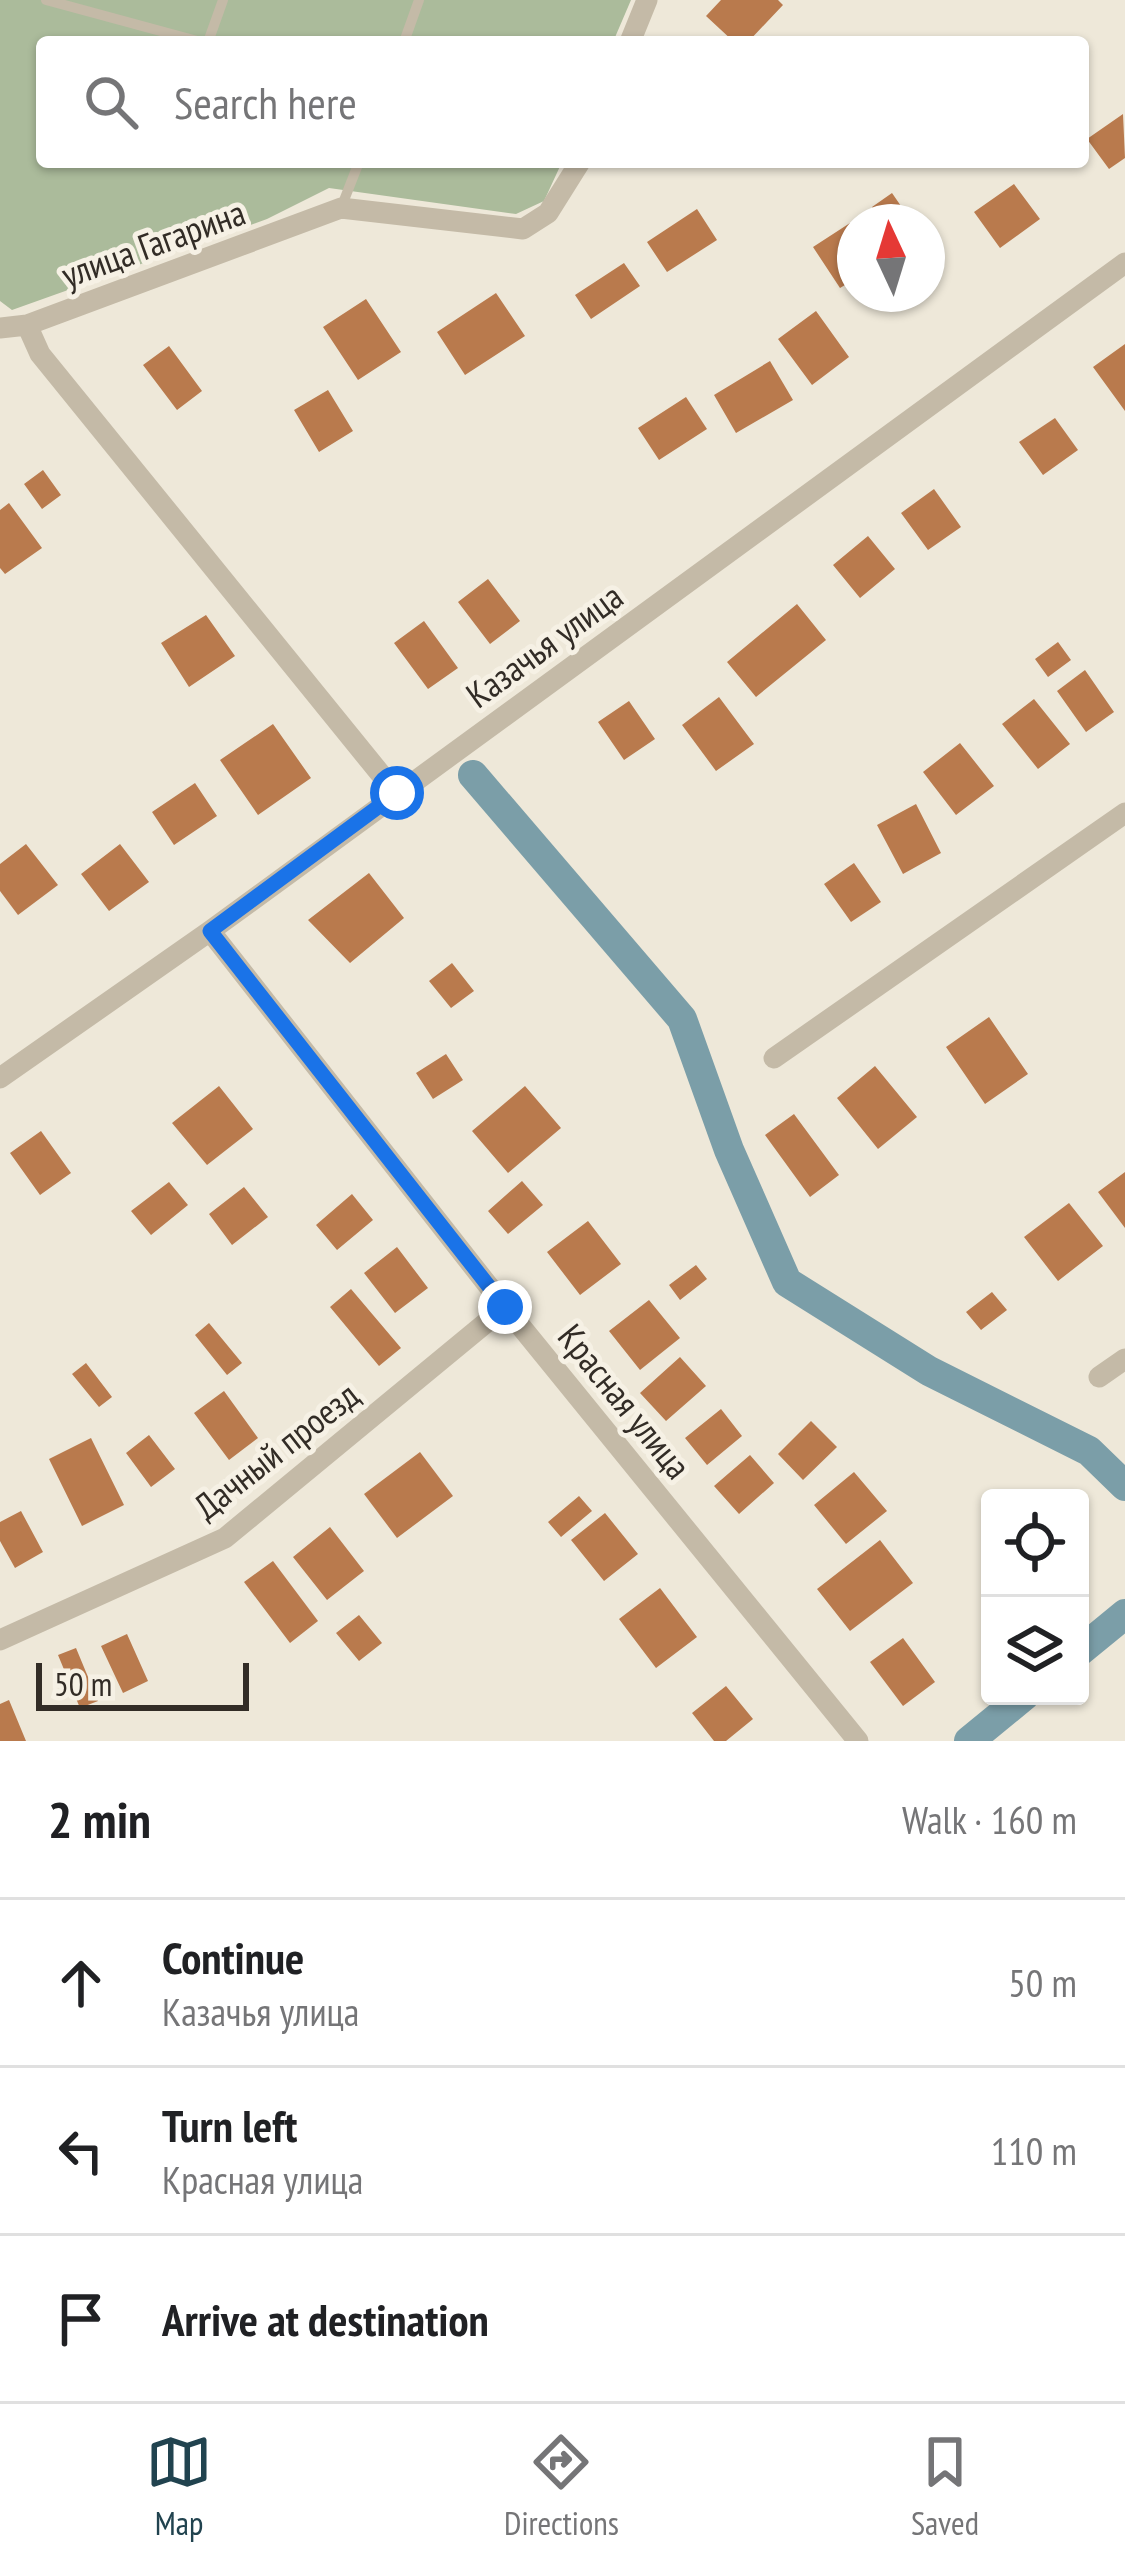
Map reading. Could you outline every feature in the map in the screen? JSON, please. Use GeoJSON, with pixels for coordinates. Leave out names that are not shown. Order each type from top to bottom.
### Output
{"type":"FeatureCollection","features":[{"type":"Feature","properties":{"kind":"street"},"geometry":{"type":"LineString","coordinates":[[632,36],[647,0]]}},
{"type":"Feature","properties":{"kind":"street","name":"улица Гагарина"},"geometry":{"type":"LineString","coordinates":[[0,328],[27,325],[341,208],[523,229],[548,213],[576,168]]}},
{"type":"Feature","properties":{"kind":"street","name":"Казачья улица"},"geometry":{"type":"LineString","coordinates":[[0,1078],[210,931],[1125,263]]}},
{"type":"Feature","properties":{"kind":"street"},"geometry":{"type":"LineString","coordinates":[[27,325],[40,354],[397,793]]}},
{"type":"Feature","properties":{"kind":"street"},"geometry":{"type":"LineString","coordinates":[[774,1058],[1125,813]]}},
{"type":"Feature","properties":{"kind":"street","name":"Красная улица"},"geometry":{"type":"LineString","coordinates":[[210,931],[505,1307],[858,1741]]}},
{"type":"Feature","properties":{"kind":"street","name":"Дачный проезд"},"geometry":{"type":"LineString","coordinates":[[0,1640],[225,1538],[505,1307]]}},
{"type":"Feature","properties":{"kind":"street"},"geometry":{"type":"LineString","coordinates":[[1099,1377],[1125,1359]]}},
{"type":"Feature","properties":{"kind":"lane"},"geometry":{"type":"LineString","coordinates":[[46,0],[182,36]]}},
{"type":"Feature","properties":{"kind":"lane"},"geometry":{"type":"LineString","coordinates":[[208,36],[223,0]]}},
{"type":"Feature","properties":{"kind":"lane"},"geometry":{"type":"LineString","coordinates":[[406,36],[419,0]]}},
{"type":"Feature","properties":{"kind":"lane"},"geometry":{"type":"LineString","coordinates":[[341,208],[356,168]]}},
{"type":"Feature","properties":{"kind":"green space"},"geometry":{"type":"Polygon","coordinates":[[[0,0],[631,0],[616,36],[36,36],[36,168],[559,168],[544,201],[516,214],[329,188],[267,219],[12,310],[0,301],[0,0]]]}},
{"type":"Feature","properties":{"kind":"building"},"geometry":{"type":"Polygon","coordinates":[[[721,0],[778,0],[783,5],[754,36],[728,36],[706,16],[721,0]]]}},
{"type":"Feature","properties":{"kind":"building"},"geometry":{"type":"Polygon","coordinates":[[[1123,114],[1125,158],[1109,169],[1089,138],[1123,114]]]}},
{"type":"Feature","properties":{"kind":"building"},"geometry":{"type":"Polygon","coordinates":[[[1014,184],[1040,219],[1000,248],[974,212],[1014,184]]]}},
{"type":"Feature","properties":{"kind":"building"},"geometry":{"type":"Polygon","coordinates":[[[892,193],[900,204],[876,204],[892,193]]]}},
{"type":"Feature","properties":{"kind":"building"},"geometry":{"type":"Polygon","coordinates":[[[697,209],[717,240],[667,272],[647,242],[697,209]]]}},
{"type":"Feature","properties":{"kind":"building"},"geometry":{"type":"Polygon","coordinates":[[[837,231],[837,283],[813,247],[837,231]]]}},
{"type":"Feature","properties":{"kind":"building"},"geometry":{"type":"Polygon","coordinates":[[[624,263],[640,286],[591,319],[575,295],[624,263]]]}},
{"type":"Feature","properties":{"kind":"building"},"geometry":{"type":"Polygon","coordinates":[[[496,293],[525,336],[465,375],[437,332],[496,293]]]}},
{"type":"Feature","properties":{"kind":"building"},"geometry":{"type":"Polygon","coordinates":[[[366,299],[401,352],[358,380],[323,327],[366,299]]]}},
{"type":"Feature","properties":{"kind":"building"},"geometry":{"type":"Polygon","coordinates":[[[816,311],[849,357],[812,385],[778,339],[816,311]]]}},
{"type":"Feature","properties":{"kind":"building"},"geometry":{"type":"Polygon","coordinates":[[[1125,344],[1125,411],[1093,367],[1125,344]]]}},
{"type":"Feature","properties":{"kind":"building"},"geometry":{"type":"Polygon","coordinates":[[[169,346],[202,391],[177,410],[143,365],[169,346]]]}},
{"type":"Feature","properties":{"kind":"building"},"geometry":{"type":"Polygon","coordinates":[[[770,361],[793,400],[736,433],[714,395],[770,361]]]}},
{"type":"Feature","properties":{"kind":"building"},"geometry":{"type":"Polygon","coordinates":[[[328,390],[353,431],[319,452],[294,410],[328,390]]]}},
{"type":"Feature","properties":{"kind":"building"},"geometry":{"type":"Polygon","coordinates":[[[686,397],[707,429],[659,460],[638,428],[686,397]]]}},
{"type":"Feature","properties":{"kind":"building"},"geometry":{"type":"Polygon","coordinates":[[[1055,418],[1078,450],[1043,475],[1019,442],[1055,418]]]}},
{"type":"Feature","properties":{"kind":"building"},"geometry":{"type":"Polygon","coordinates":[[[43,470],[61,495],[42,509],[24,484],[43,470]]]}},
{"type":"Feature","properties":{"kind":"building"},"geometry":{"type":"Polygon","coordinates":[[[934,489],[961,527],[928,550],[901,513],[934,489]]]}},
{"type":"Feature","properties":{"kind":"building"},"geometry":{"type":"Polygon","coordinates":[[[9,503],[42,548],[5,574],[0,568],[0,510],[9,503]]]}},
{"type":"Feature","properties":{"kind":"building"},"geometry":{"type":"Polygon","coordinates":[[[868,536],[895,569],[860,598],[833,565],[868,536]]]}},
{"type":"Feature","properties":{"kind":"building"},"geometry":{"type":"Polygon","coordinates":[[[488,579],[520,621],[490,644],[458,602],[488,579]]]}},
{"type":"Feature","properties":{"kind":"building"},"geometry":{"type":"Polygon","coordinates":[[[797,604],[826,640],[756,697],[727,662],[797,604]]]}},
{"type":"Feature","properties":{"kind":"building"},"geometry":{"type":"Polygon","coordinates":[[[206,615],[235,656],[189,687],[161,643],[206,615]]]}},
{"type":"Feature","properties":{"kind":"building"},"geometry":{"type":"Polygon","coordinates":[[[424,621],[458,668],[428,689],[394,643],[424,621]]]}},
{"type":"Feature","properties":{"kind":"building"},"geometry":{"type":"Polygon","coordinates":[[[1058,642],[1071,660],[1048,677],[1035,659],[1058,642]]]}},
{"type":"Feature","properties":{"kind":"building"},"geometry":{"type":"Polygon","coordinates":[[[1085,670],[1114,712],[1086,732],[1057,691],[1085,670]]]}},
{"type":"Feature","properties":{"kind":"building"},"geometry":{"type":"Polygon","coordinates":[[[719,697],[754,744],[716,771],[682,725],[719,697]]]}},
{"type":"Feature","properties":{"kind":"building"},"geometry":{"type":"Polygon","coordinates":[[[1034,699],[1070,744],[1038,769],[1002,724],[1034,699]]]}},
{"type":"Feature","properties":{"kind":"building"},"geometry":{"type":"Polygon","coordinates":[[[629,701],[655,739],[624,760],[598,722],[629,701]]]}},
{"type":"Feature","properties":{"kind":"building"},"geometry":{"type":"Polygon","coordinates":[[[273,724],[311,778],[258,815],[220,760],[273,724]]]}},
{"type":"Feature","properties":{"kind":"building"},"geometry":{"type":"Polygon","coordinates":[[[960,743],[994,786],[956,815],[923,772],[960,743]]]}},
{"type":"Feature","properties":{"kind":"building"},"geometry":{"type":"Polygon","coordinates":[[[195,783],[217,816],[174,845],[152,812],[195,783]]]}},
{"type":"Feature","properties":{"kind":"building"},"geometry":{"type":"Polygon","coordinates":[[[916,804],[941,853],[903,874],[877,825],[916,804]]]}},
{"type":"Feature","properties":{"kind":"building"},"geometry":{"type":"Polygon","coordinates":[[[26,844],[58,885],[18,915],[0,891],[0,864],[26,844]]]}},
{"type":"Feature","properties":{"kind":"building"},"geometry":{"type":"Polygon","coordinates":[[[120,844],[149,882],[109,911],[81,874],[120,844]]]}},
{"type":"Feature","properties":{"kind":"building"},"geometry":{"type":"Polygon","coordinates":[[[854,863],[881,902],[851,922],[824,884],[854,863]]]}},
{"type":"Feature","properties":{"kind":"building"},"geometry":{"type":"Polygon","coordinates":[[[369,873],[404,918],[350,963],[308,920],[369,873]]]}},
{"type":"Feature","properties":{"kind":"building"},"geometry":{"type":"Polygon","coordinates":[[[452,963],[474,991],[451,1008],[429,981],[452,963]]]}},
{"type":"Feature","properties":{"kind":"building"},"geometry":{"type":"Polygon","coordinates":[[[989,1017],[1028,1074],[985,1104],[946,1047],[989,1017]]]}},
{"type":"Feature","properties":{"kind":"building"},"geometry":{"type":"Polygon","coordinates":[[[446,1054],[463,1080],[433,1099],[416,1073],[446,1054]]]}},
{"type":"Feature","properties":{"kind":"building"},"geometry":{"type":"Polygon","coordinates":[[[875,1066],[917,1117],[878,1149],[837,1098],[875,1066]]]}},
{"type":"Feature","properties":{"kind":"building"},"geometry":{"type":"Polygon","coordinates":[[[219,1086],[253,1129],[207,1165],[172,1123],[219,1086]]]}},
{"type":"Feature","properties":{"kind":"building"},"geometry":{"type":"Polygon","coordinates":[[[525,1086],[561,1128],[508,1173],[472,1131],[525,1086]]]}},
{"type":"Feature","properties":{"kind":"building"},"geometry":{"type":"Polygon","coordinates":[[[794,1114],[839,1175],[810,1197],[765,1135],[794,1114]]]}},
{"type":"Feature","properties":{"kind":"building"},"geometry":{"type":"Polygon","coordinates":[[[41,1131],[71,1173],[40,1195],[10,1153],[41,1131]]]}},
{"type":"Feature","properties":{"kind":"building"},"geometry":{"type":"Polygon","coordinates":[[[1125,1172],[1125,1228],[1098,1192],[1125,1172]]]}},
{"type":"Feature","properties":{"kind":"building"},"geometry":{"type":"Polygon","coordinates":[[[522,1181],[543,1205],[508,1234],[488,1211],[522,1181]]]}},
{"type":"Feature","properties":{"kind":"building"},"geometry":{"type":"Polygon","coordinates":[[[169,1182],[188,1205],[151,1235],[131,1211],[169,1182]]]}},
{"type":"Feature","properties":{"kind":"building"},"geometry":{"type":"Polygon","coordinates":[[[244,1187],[268,1217],[232,1245],[209,1214],[244,1187]]]}},
{"type":"Feature","properties":{"kind":"building"},"geometry":{"type":"Polygon","coordinates":[[[352,1194],[373,1220],[337,1250],[316,1225],[352,1194]]]}},
{"type":"Feature","properties":{"kind":"building"},"geometry":{"type":"Polygon","coordinates":[[[1069,1203],[1103,1246],[1058,1281],[1024,1237],[1069,1203]]]}},
{"type":"Feature","properties":{"kind":"building"},"geometry":{"type":"Polygon","coordinates":[[[588,1221],[621,1264],[580,1295],[547,1252],[588,1221]]]}},
{"type":"Feature","properties":{"kind":"building"},"geometry":{"type":"Polygon","coordinates":[[[397,1247],[428,1288],[395,1313],[364,1273],[397,1247]]]}},
{"type":"Feature","properties":{"kind":"building"},"geometry":{"type":"Polygon","coordinates":[[[696,1265],[707,1279],[680,1300],[669,1285],[696,1265]]]}},
{"type":"Feature","properties":{"kind":"building"},"geometry":{"type":"Polygon","coordinates":[[[351,1289],[401,1348],[379,1366],[330,1307],[351,1289]]]}},
{"type":"Feature","properties":{"kind":"building"},"geometry":{"type":"Polygon","coordinates":[[[992,1292],[1007,1310],[981,1330],[966,1312],[992,1292]]]}},
{"type":"Feature","properties":{"kind":"building"},"geometry":{"type":"Polygon","coordinates":[[[649,1300],[680,1338],[640,1370],[609,1331],[649,1300]]]}},
{"type":"Feature","properties":{"kind":"building"},"geometry":{"type":"Polygon","coordinates":[[[209,1323],[242,1363],[227,1375],[195,1335],[209,1323]]]}},
{"type":"Feature","properties":{"kind":"building"},"geometry":{"type":"Polygon","coordinates":[[[680,1357],[706,1386],[666,1421],[640,1393],[680,1357]]]}},
{"type":"Feature","properties":{"kind":"building"},"geometry":{"type":"Polygon","coordinates":[[[86,1363],[112,1397],[99,1407],[72,1374],[86,1363]]]}},
{"type":"Feature","properties":{"kind":"building"},"geometry":{"type":"Polygon","coordinates":[[[224,1391],[258,1438],[229,1460],[194,1413],[224,1391]]]}},
{"type":"Feature","properties":{"kind":"building"},"geometry":{"type":"Polygon","coordinates":[[[721,1409],[742,1436],[707,1465],[685,1438],[721,1409]]]}},
{"type":"Feature","properties":{"kind":"building"},"geometry":{"type":"Polygon","coordinates":[[[811,1421],[837,1447],[803,1480],[778,1454],[811,1421]]]}},
{"type":"Feature","properties":{"kind":"building"},"geometry":{"type":"Polygon","coordinates":[[[149,1435],[175,1469],[151,1487],[126,1453],[149,1435]]]}},
{"type":"Feature","properties":{"kind":"building"},"geometry":{"type":"Polygon","coordinates":[[[91,1438],[124,1505],[82,1526],[49,1459],[91,1438]]]}},
{"type":"Feature","properties":{"kind":"building"},"geometry":{"type":"Polygon","coordinates":[[[420,1452],[453,1496],[397,1538],[364,1494],[420,1452]]]}},
{"type":"Feature","properties":{"kind":"building"},"geometry":{"type":"Polygon","coordinates":[[[750,1455],[774,1483],[739,1514],[714,1486],[750,1455]]]}},
{"type":"Feature","properties":{"kind":"building"},"geometry":{"type":"Polygon","coordinates":[[[854,1472],[887,1511],[846,1544],[814,1505],[854,1472]]]}},
{"type":"Feature","properties":{"kind":"building"},"geometry":{"type":"Polygon","coordinates":[[[579,1496],[592,1511],[561,1537],[548,1522],[579,1496]]]}},
{"type":"Feature","properties":{"kind":"building"},"geometry":{"type":"Polygon","coordinates":[[[21,1511],[43,1552],[15,1568],[0,1541],[0,1522],[21,1511]]]}},
{"type":"Feature","properties":{"kind":"building"},"geometry":{"type":"Polygon","coordinates":[[[605,1513],[638,1554],[604,1581],[571,1540],[605,1513]]]}},
{"type":"Feature","properties":{"kind":"building"},"geometry":{"type":"Polygon","coordinates":[[[330,1527],[364,1571],[327,1600],[293,1557],[330,1527]]]}},
{"type":"Feature","properties":{"kind":"building"},"geometry":{"type":"Polygon","coordinates":[[[880,1540],[913,1583],[850,1631],[817,1589],[880,1540]]]}},
{"type":"Feature","properties":{"kind":"building"},"geometry":{"type":"Polygon","coordinates":[[[273,1561],[318,1621],[290,1643],[244,1582],[273,1561]]]}},
{"type":"Feature","properties":{"kind":"building"},"geometry":{"type":"Polygon","coordinates":[[[660,1588],[697,1637],[656,1668],[619,1619],[660,1588]]]}},
{"type":"Feature","properties":{"kind":"building"},"geometry":{"type":"Polygon","coordinates":[[[359,1615],[382,1643],[359,1661],[336,1633],[359,1615]]]}},
{"type":"Feature","properties":{"kind":"building"},"geometry":{"type":"Polygon","coordinates":[[[127,1634],[148,1681],[123,1693],[101,1646],[127,1634]]]}},
{"type":"Feature","properties":{"kind":"building"},"geometry":{"type":"Polygon","coordinates":[[[903,1638],[935,1682],[903,1706],[870,1662],[903,1638]]]}},
{"type":"Feature","properties":{"kind":"building"},"geometry":{"type":"Polygon","coordinates":[[[76,1648],[98,1701],[80,1708],[58,1655],[76,1648]]]}},
{"type":"Feature","properties":{"kind":"building"},"geometry":{"type":"Polygon","coordinates":[[[726,1686],[753,1719],[726,1741],[714,1741],[692,1713],[726,1686]]]}},
{"type":"Feature","properties":{"kind":"building"},"geometry":{"type":"Polygon","coordinates":[[[9,1700],[26,1741],[0,1741],[0,1704],[9,1700]]]}},
{"type":"Feature","properties":{"kind":"waterway"},"geometry":{"type":"LineString","coordinates":[[473,775],[682,1019],[729,1150],[787,1282],[929,1371],[1089,1451],[1125,1486]]}},
{"type":"Feature","properties":{"kind":"waterway"},"geometry":{"type":"LineString","coordinates":[[1089,1644],[1125,1614]]}},
{"type":"Feature","properties":{"kind":"waterway"},"geometry":{"type":"LineString","coordinates":[[969,1741],[1013,1705]]}},
{"type":"Feature","properties":{"kind":"route"},"geometry":{"type":"LineString","coordinates":[[397,793],[210,931],[505,1307]]}}]}
